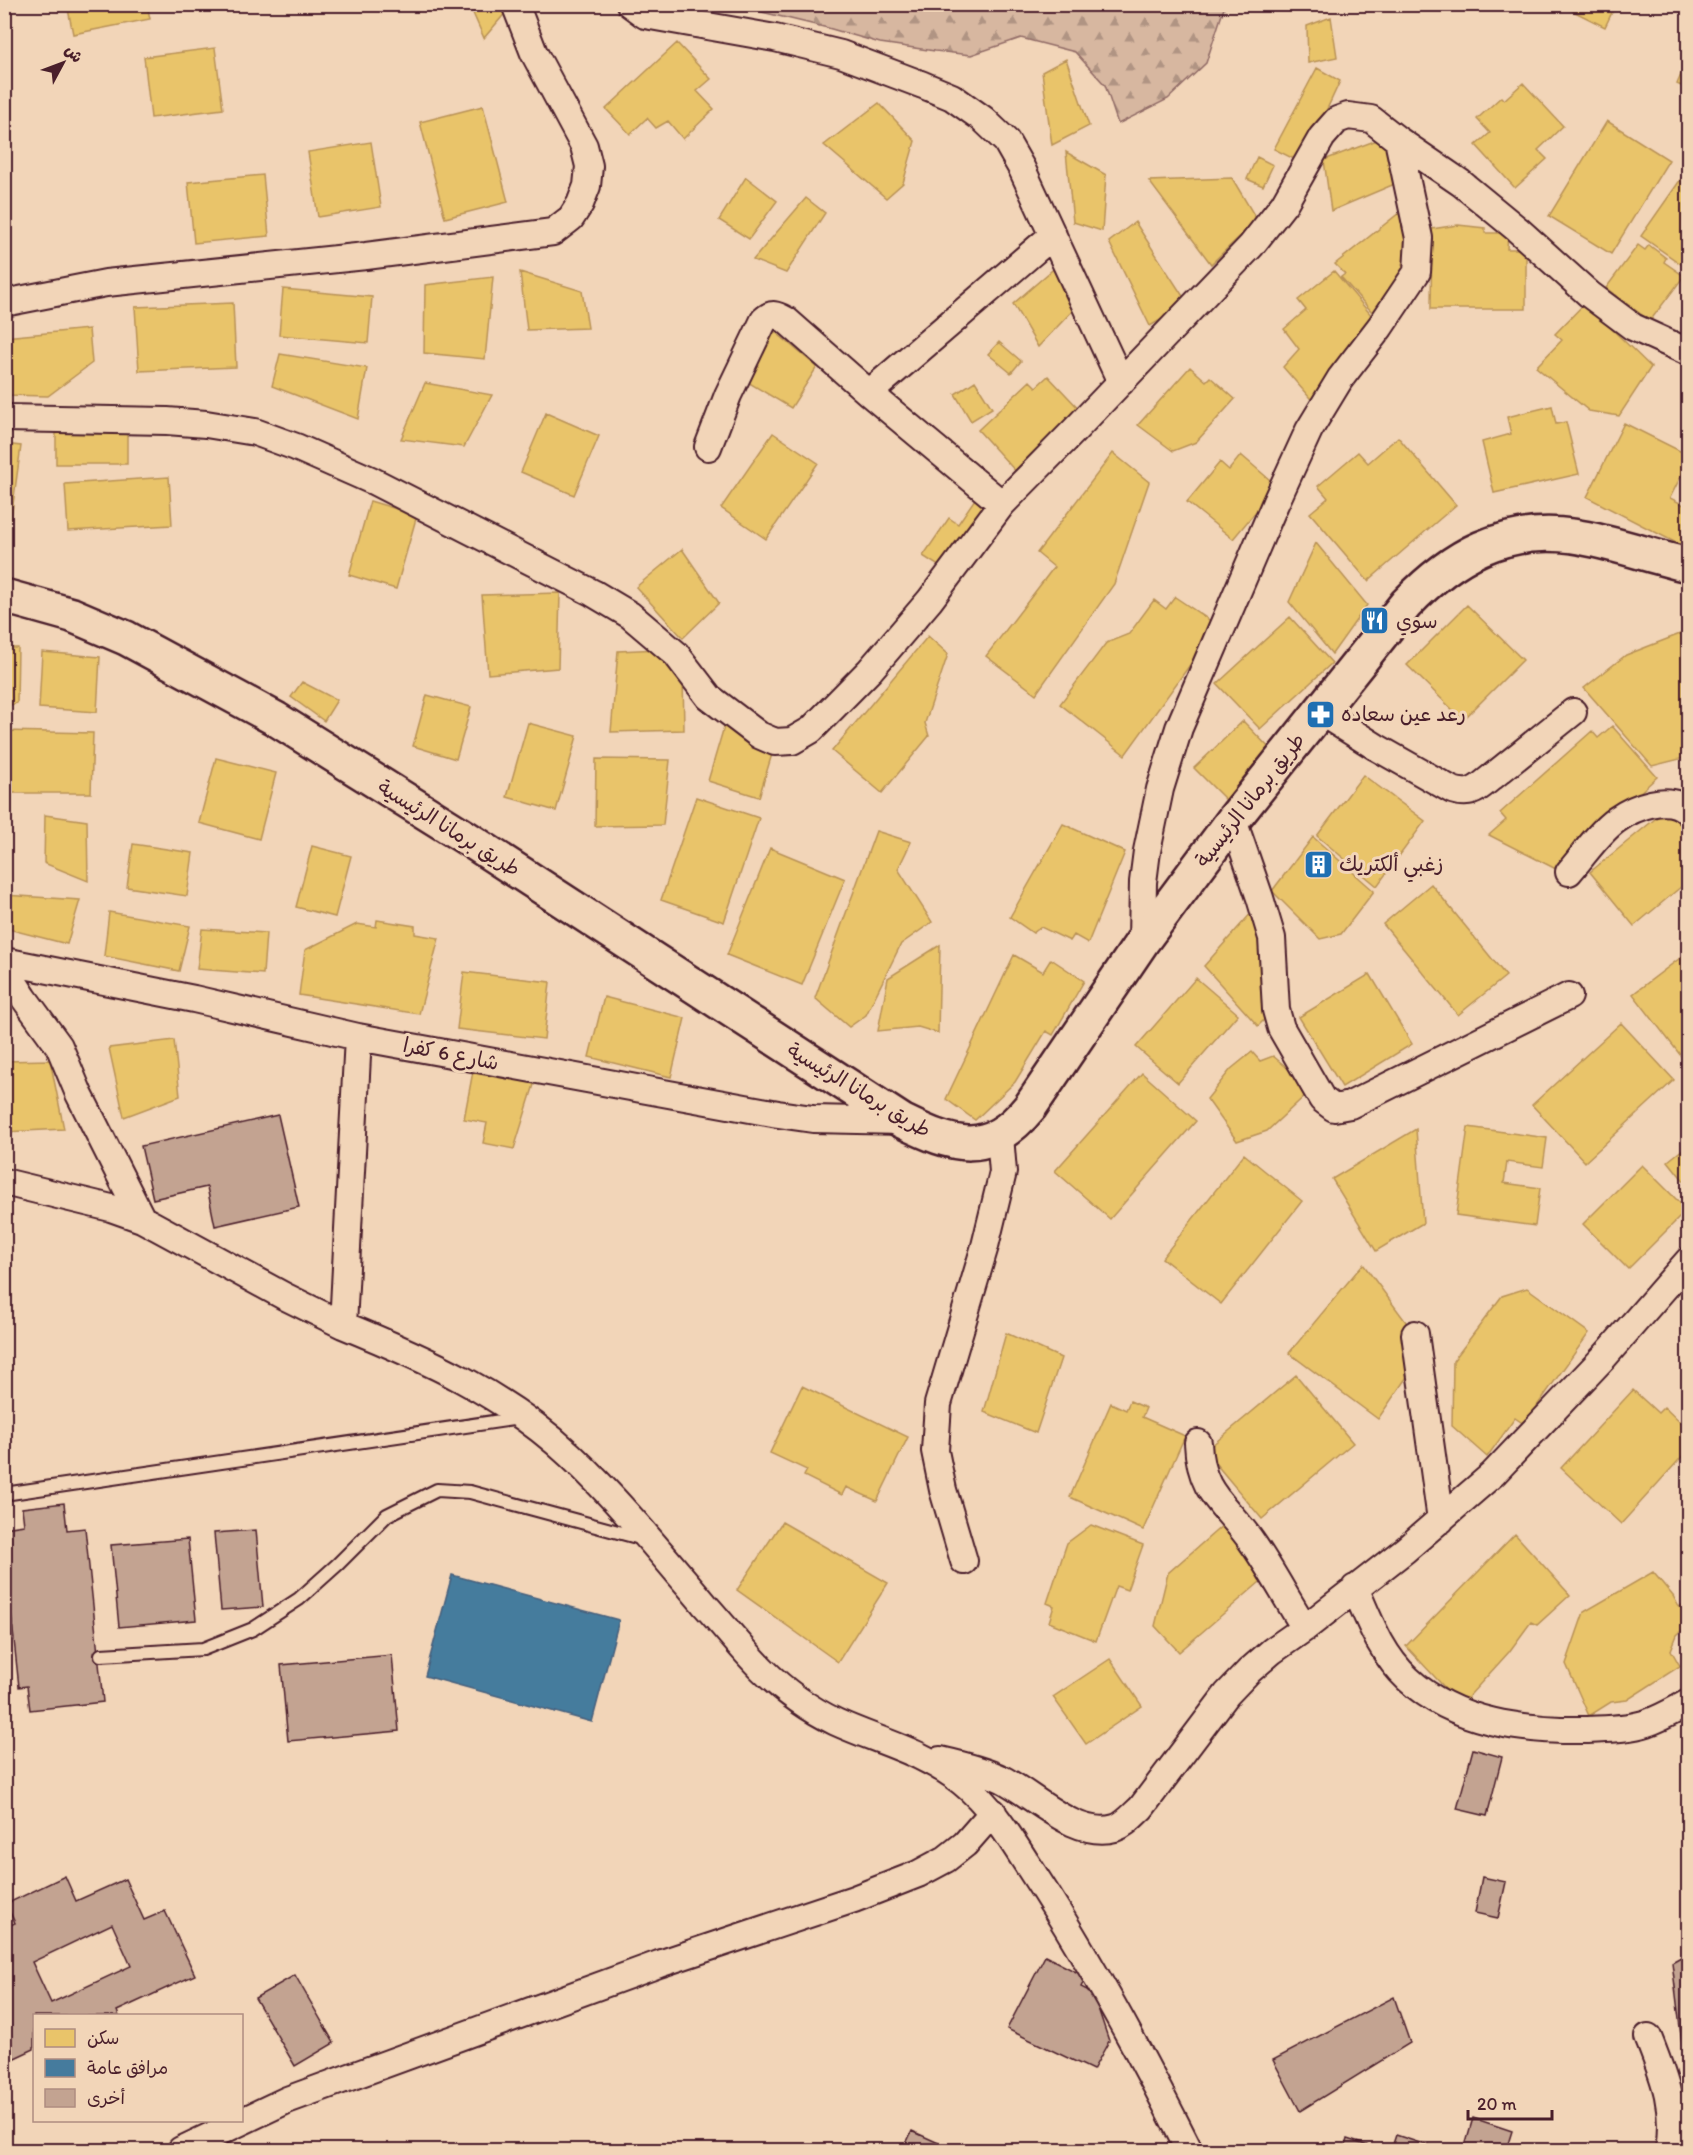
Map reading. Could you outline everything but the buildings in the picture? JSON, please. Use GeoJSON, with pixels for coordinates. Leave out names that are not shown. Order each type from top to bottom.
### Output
{"type":"FeatureCollection","features":[{"type":"Feature","properties":{"kind":"main road","name":"طريق برمانا الرئيسية"},"geometry":{"type":"LineString","coordinates":[[4,596],[72,615],[126,638],[276,719],[465,837],[902,1121],[930,1135],[963,1144],[983,1142],[1000,1136],[1017,1123],[1142,942],[1233,820],[1411,598],[1437,574],[1477,549],[1524,535],[1546,534],[1574,537],[1689,565]]}},
{"type":"Feature","properties":{"kind":"street"},"geometry":{"type":"LineString","coordinates":[[4,303],[106,283],[366,256],[553,232],[571,218],[580,204],[587,186],[589,166],[584,146],[534,53],[515,4]]}},
{"type":"Feature","properties":{"kind":"street"},"geometry":{"type":"LineString","coordinates":[[630,4],[645,15],[776,38],[841,54],[952,98],[983,119],[1010,147],[1022,169],[1121,382]]}},
{"type":"Feature","properties":{"kind":"street"},"geometry":{"type":"LineString","coordinates":[[4,418],[167,421],[206,424],[255,432],[296,447],[373,481],[593,593],[630,615],[676,654],[709,697],[759,735],[784,743],[801,737],[811,730],[870,670],[930,600],[1002,504],[1251,246],[1284,204],[1322,137],[1337,120],[1348,116],[1371,119],[1461,183],[1590,294],[1633,327],[1689,352]]}},
{"type":"Feature","properties":{"kind":"street"},"geometry":{"type":"LineString","coordinates":[[1142,942],[1143,882],[1147,851],[1160,789],[1179,728],[1309,430],[1340,380],[1380,327],[1417,272],[1419,238],[1398,140]]}},
{"type":"Feature","properties":{"kind":"street"},"geometry":{"type":"LineString","coordinates":[[869,393],[1053,235]]}},
{"type":"Feature","properties":{"kind":"street"},"geometry":{"type":"LineString","coordinates":[[708,447],[764,320],[769,315],[776,315],[786,320],[1002,504]]}},
{"type":"Feature","properties":{"kind":"street"},"geometry":{"type":"LineString","coordinates":[[1319,711],[1443,785],[1465,793],[1475,791],[1573,712]]}},
{"type":"Feature","properties":{"kind":"street"},"geometry":{"type":"LineString","coordinates":[[1569,872],[1603,832],[1626,814],[1661,802],[1684,807],[1689,812]]}},
{"type":"Feature","properties":{"kind":"street"},"geometry":{"type":"LineString","coordinates":[[1233,820],[1272,938],[1276,1010],[1281,1028],[1322,1099],[1334,1108],[1350,1105],[1569,996]]}},
{"type":"Feature","properties":{"kind":"street","name":"شارع 6 كفرا"},"geometry":{"type":"LineString","coordinates":[[4,961],[194,999],[358,1037],[778,1114],[813,1119],[902,1121]]}},
{"type":"Feature","properties":{"kind":"street"},"geometry":{"type":"LineString","coordinates":[[4,967],[59,1046],[79,1094],[142,1219]]}},
{"type":"Feature","properties":{"kind":"street"},"geometry":{"type":"LineString","coordinates":[[343,1325],[358,1037]]}},
{"type":"Feature","properties":{"kind":"street"},"geometry":{"type":"LineString","coordinates":[[964,1561],[943,1490],[935,1451],[938,1404],[985,1246],[1003,1172],[1000,1136]]}},
{"type":"Feature","properties":{"kind":"street"},"geometry":{"type":"LineString","coordinates":[[4,1182],[101,1205],[142,1219],[284,1296],[343,1325],[442,1367],[524,1417],[569,1454],[651,1541],[762,1669],[810,1707],[835,1721],[926,1758],[964,1765],[1004,1780],[1059,1815],[1083,1826],[1101,1830],[1117,1827],[1141,1808],[1227,1694],[1272,1651],[1305,1628],[1441,1520],[1501,1466],[1605,1356],[1689,1261]]}},
{"type":"Feature","properties":{"kind":"street"},"geometry":{"type":"LineString","coordinates":[[1415,1334],[1441,1520]]}},
{"type":"Feature","properties":{"kind":"street"},"geometry":{"type":"LineString","coordinates":[[1198,1443],[1201,1471],[1215,1499],[1251,1540],[1305,1628]]}},
{"type":"Feature","properties":{"kind":"street"},"geometry":{"type":"LineString","coordinates":[[1355,1588],[1386,1653],[1407,1678],[1439,1702],[1486,1720],[1546,1728],[1612,1729],[1646,1723],[1689,1703]]}},
{"type":"Feature","properties":{"kind":"street"},"geometry":{"type":"LineString","coordinates":[[926,1758],[963,1783],[993,1812],[1063,1919],[1121,2022],[1189,2151]]}},
{"type":"Feature","properties":{"kind":"street"},"geometry":{"type":"LineString","coordinates":[[243,2121],[287,2100],[648,1968],[854,1899],[918,1874],[946,1859],[965,1844],[979,1831],[993,1812]]}},
{"type":"Feature","properties":{"kind":"street"},"geometry":{"type":"LineString","coordinates":[[1648,2037],[1668,2090],[1671,2106],[1669,2151]]}},
{"type":"Feature","properties":{"kind":"street"},"geometry":{"type":"LineString","coordinates":[[181,2151],[241,2122]]}},
{"type":"Feature","properties":{"kind":"lane"},"geometry":{"type":"LineString","coordinates":[[4,1494],[524,1417]]}},
{"type":"Feature","properties":{"kind":"lane"},"geometry":{"type":"LineString","coordinates":[[101,1655],[203,1648],[253,1629],[299,1599],[387,1515],[437,1490],[470,1492],[651,1541]]}},
{"type":"Feature","properties":{"kind":"green space"},"geometry":{"type":"Polygon","coordinates":[[[756,5],[1225,5],[1206,63],[1168,99],[1118,124],[1105,85],[1075,52],[1021,38],[971,55],[880,43],[762,12],[756,5]]]}},
{"type":"Feature","properties":{"kind":"place","name":"سوي"},"geometry":{"type":"Point","coordinates":[1375,621]}},
{"type":"Feature","properties":{"kind":"place","name":"رعد عين سعاده"},"geometry":{"type":"Point","coordinates":[1320,714]}},
{"type":"Feature","properties":{"kind":"place","name":"زغبي ألكتريك"},"geometry":{"type":"Point","coordinates":[1318,864]}}]}
